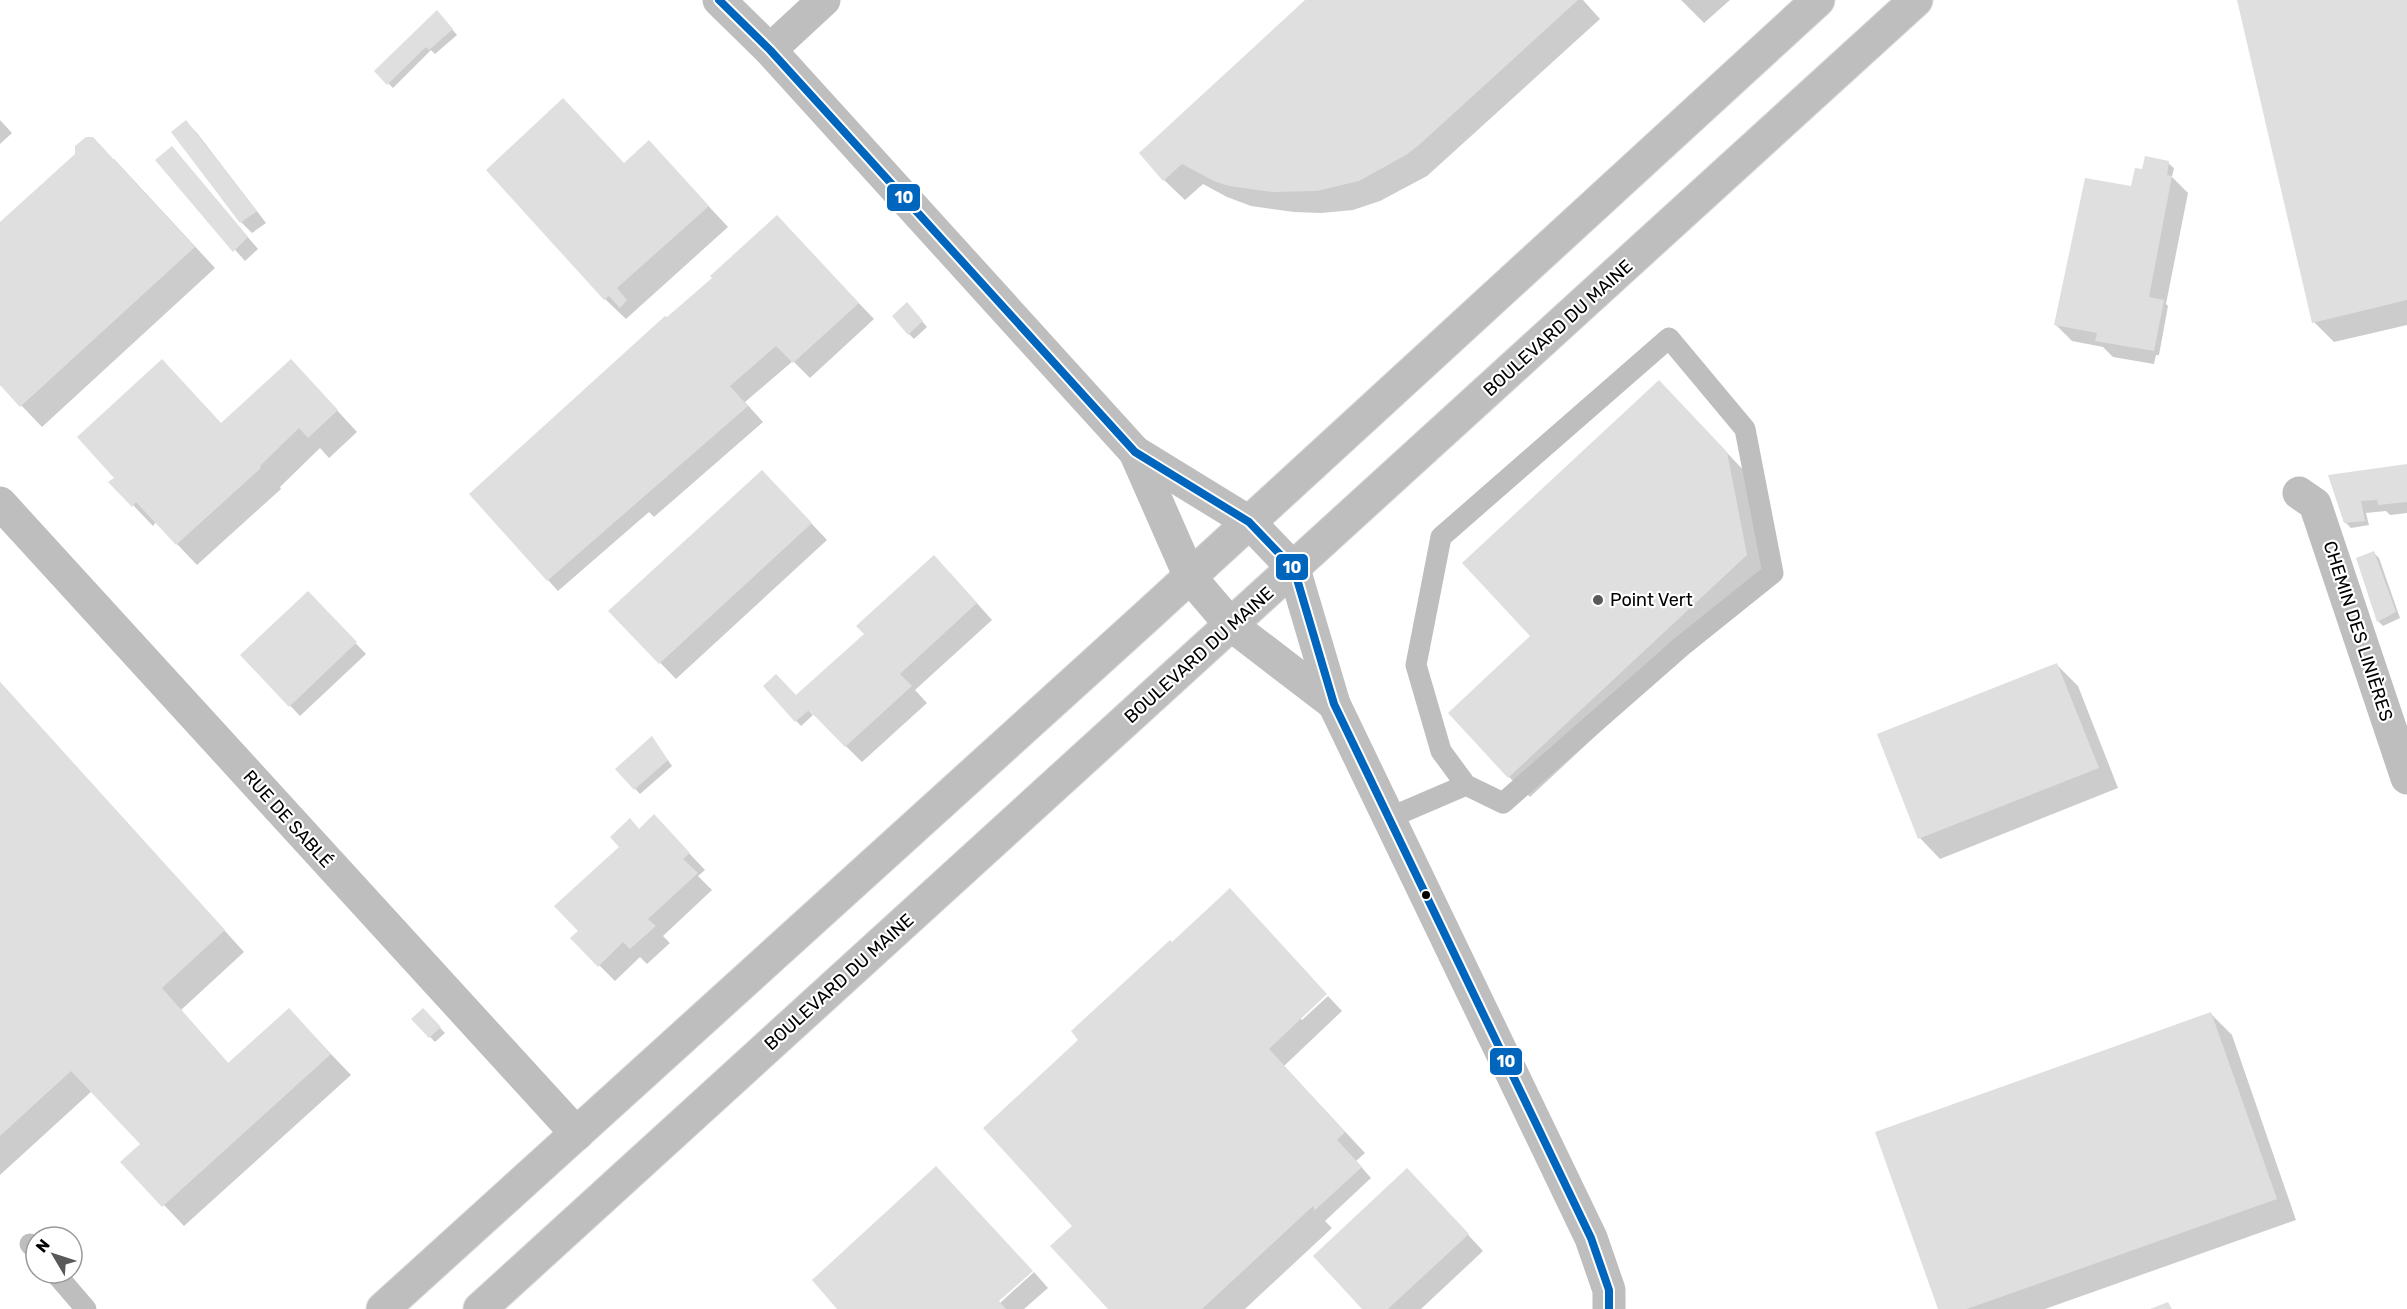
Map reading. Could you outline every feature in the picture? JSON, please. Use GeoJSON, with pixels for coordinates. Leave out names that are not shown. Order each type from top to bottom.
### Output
{"type":"FeatureCollection","features":[{"type":"Feature","properties":{"kind":"main road"},"geometry":{"type":"LineString","coordinates":[[719,0],[770,50],[1135,452],[1250,522],[1294,569],[1334,704],[1592,1238],[1609,1290],[1609,1309]]}},
{"type":"Feature","properties":{"kind":"main road"},"geometry":{"type":"LineString","coordinates":[[770,50],[824,0]]}},
{"type":"Feature","properties":{"kind":"main road"},"geometry":{"type":"LineString","coordinates":[[383,1309],[1190,577],[1818,0]]}},
{"type":"Feature","properties":{"kind":"main road","name":"BOULEVARD DU MAINE"},"geometry":{"type":"LineString","coordinates":[[480,1309],[1916,0]]}},
{"type":"Feature","properties":{"kind":"main road"},"geometry":{"type":"LineString","coordinates":[[1135,452],[1190,577],[1231,626],[1334,704]]}},
{"type":"Feature","properties":{"kind":"main road","name":"CHEMIN DES LINIÈRES"},"geometry":{"type":"LineString","coordinates":[[2299,493],[2316,504],[2407,778]]}},
{"type":"Feature","properties":{"kind":"main road","name":"RUE DE SABLÉ"},"geometry":{"type":"LineString","coordinates":[[0,503],[577,1134]]}},
{"type":"Feature","properties":{"kind":"lane"},"geometry":{"type":"LineString","coordinates":[[1389,818],[1466,785],[1503,803],[1682,646],[1773,573],[1745,429],[1669,338],[1441,537],[1416,666],[1441,751],[1466,785]]}},
{"type":"Feature","properties":{"kind":"lane"},"geometry":{"type":"LineString","coordinates":[[65,1285],[86,1309]]}},
{"type":"Feature","properties":{"kind":"building"},"geometry":{"type":"Polygon","coordinates":[[[1305,0],[1578,0],[1419,145],[1406,155],[1359,181],[1317,191],[1272,192],[1229,186],[1214,181],[1182,164],[1163,181],[1139,153],[1305,0]]]}},
{"type":"Feature","properties":{"kind":"building"},"geometry":{"type":"Polygon","coordinates":[[[2237,0],[2407,0],[2407,300],[2312,323],[2237,0]]]}},
{"type":"Feature","properties":{"kind":"building"},"geometry":{"type":"Polygon","coordinates":[[[437,10],[453,29],[429,50],[426,47],[387,85],[374,71],[437,10]]]}},
{"type":"Feature","properties":{"kind":"building"},"geometry":{"type":"Polygon","coordinates":[[[563,98],[624,163],[649,140],[709,206],[617,288],[627,300],[620,308],[609,296],[604,300],[486,170],[563,98]]]}},
{"type":"Feature","properties":{"kind":"building"},"geometry":{"type":"Polygon","coordinates":[[[186,120],[257,211],[240,223],[171,132],[186,120]]]}},
{"type":"Feature","properties":{"kind":"building"},"geometry":{"type":"Polygon","coordinates":[[[86,137],[93,137],[195,247],[20,407],[0,385],[0,222],[75,154],[75,146],[86,137]]]}},
{"type":"Feature","properties":{"kind":"building"},"geometry":{"type":"Polygon","coordinates":[[[172,146],[248,237],[233,252],[155,160],[172,146]]]}},
{"type":"Feature","properties":{"kind":"building"},"geometry":{"type":"Polygon","coordinates":[[[2145,156],[2169,161],[2167,175],[2172,176],[2149,297],[2164,300],[2154,351],[2095,341],[2097,333],[2054,325],[2085,178],[2131,186],[2135,168],[2142,169],[2145,156]]]}},
{"type":"Feature","properties":{"kind":"building"},"geometry":{"type":"Polygon","coordinates":[[[777,215],[859,303],[793,363],[776,346],[730,386],[748,406],[547,581],[469,494],[665,316],[667,317],[712,278],[710,276],[777,215]]]}},
{"type":"Feature","properties":{"kind":"building"},"geometry":{"type":"Polygon","coordinates":[[[907,302],[923,321],[908,335],[892,316],[907,302]]]}},
{"type":"Feature","properties":{"kind":"building"},"geometry":{"type":"Polygon","coordinates":[[[162,359],[221,423],[291,359],[338,410],[308,438],[299,428],[260,466],[261,468],[176,545],[136,502],[132,507],[108,482],[114,478],[77,437],[162,359]]]}},
{"type":"Feature","properties":{"kind":"building","name":"Point Vert"},"geometry":{"type":"Polygon","coordinates":[[[1659,380],[1727,452],[1747,555],[1508,778],[1448,713],[1530,636],[1462,563],[1659,380]]]}},
{"type":"Feature","properties":{"kind":"building"},"geometry":{"type":"Polygon","coordinates":[[[2407,464],[2407,502],[2378,505],[2377,500],[2361,501],[2365,521],[2344,523],[2328,475],[2407,464]]]}},
{"type":"Feature","properties":{"kind":"building"},"geometry":{"type":"Polygon","coordinates":[[[762,470],[812,523],[659,664],[608,611],[762,470]]]}},
{"type":"Feature","properties":{"kind":"building"},"geometry":{"type":"Polygon","coordinates":[[[2374,551],[2396,612],[2377,622],[2356,558],[2374,551]]]}},
{"type":"Feature","properties":{"kind":"building"},"geometry":{"type":"Polygon","coordinates":[[[934,555],[977,603],[900,674],[912,686],[845,747],[809,710],[795,722],[763,686],[776,674],[796,695],[864,634],[856,626],[934,555]]]}},
{"type":"Feature","properties":{"kind":"building"},"geometry":{"type":"Polygon","coordinates":[[[308,591],[357,642],[289,707],[240,655],[308,591]]]}},
{"type":"Feature","properties":{"kind":"building"},"geometry":{"type":"Polygon","coordinates":[[[2057,663],[2099,768],[1918,839],[1877,734],[2057,663]]]}},
{"type":"Feature","properties":{"kind":"building"},"geometry":{"type":"Polygon","coordinates":[[[0,682],[225,930],[162,988],[228,1063],[289,1008],[331,1054],[162,1207],[120,1162],[140,1144],[71,1071],[0,1136],[0,682]]]}},
{"type":"Feature","properties":{"kind":"building"},"geometry":{"type":"Polygon","coordinates":[[[652,736],[668,760],[634,790],[615,769],[652,736]]]}},
{"type":"Feature","properties":{"kind":"building"},"geometry":{"type":"Polygon","coordinates":[[[654,814],[690,853],[683,859],[698,873],[648,919],[656,926],[630,949],[623,942],[598,967],[570,938],[578,931],[554,906],[619,847],[610,837],[630,818],[639,829],[654,814]]]}},
{"type":"Feature","properties":{"kind":"building"},"geometry":{"type":"Polygon","coordinates":[[[1230,888],[1327,994],[1269,1049],[1345,1132],[1337,1140],[1362,1167],[1315,1210],[1313,1206],[1202,1309],[1108,1309],[1050,1246],[1072,1226],[983,1128],[1078,1040],[1071,1031],[1230,888]]]}},
{"type":"Feature","properties":{"kind":"building"},"geometry":{"type":"Polygon","coordinates":[[[423,1008],[441,1027],[429,1038],[411,1019],[423,1008]]]}},
{"type":"Feature","properties":{"kind":"building"},"geometry":{"type":"Polygon","coordinates":[[[2211,1012],[2277,1199],[1967,1309],[1938,1309],[1875,1132],[2211,1012]]]}},
{"type":"Feature","properties":{"kind":"building"},"geometry":{"type":"Polygon","coordinates":[[[936,1166],[1033,1271],[999,1301],[1006,1309],[837,1309],[812,1280],[936,1166]]]}},
{"type":"Feature","properties":{"kind":"building"},"geometry":{"type":"Polygon","coordinates":[[[1407,1168],[1469,1234],[1388,1309],[1362,1309],[1313,1256],[1407,1168]]]}},
{"type":"Feature","properties":{"kind":"building"},"geometry":{"type":"Polygon","coordinates":[[[2168,1302],[2172,1309],[2150,1309],[2168,1302]]]}},
{"type":"Feature","properties":{"kind":"transit line","name":"10"},"geometry":{"type":"LineString","coordinates":[[719,0],[770,50],[1135,452],[1249,522],[1294,569],[1334,704],[1591,1238],[1609,1290],[1609,1309]]}},
{"type":"Feature","properties":{"kind":"place","name":"Point Vert"},"geometry":{"type":"Point","coordinates":[1598,600]}}]}
